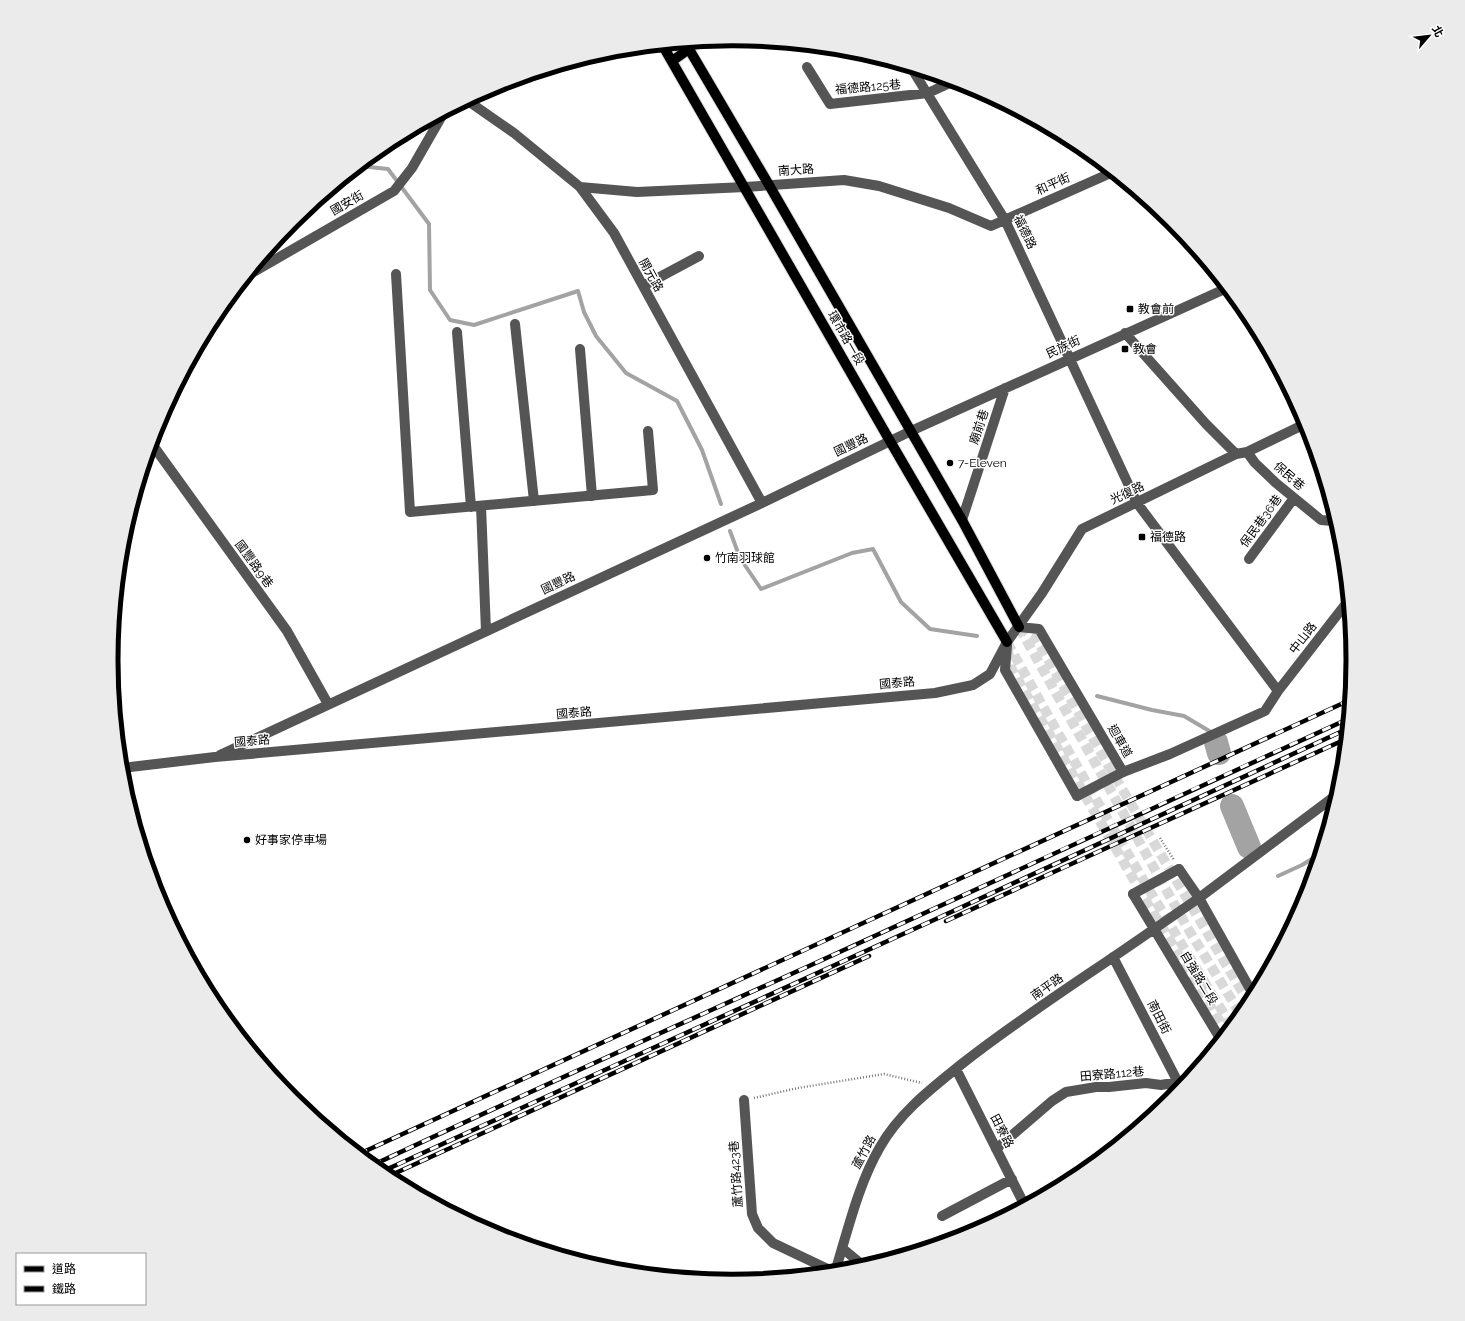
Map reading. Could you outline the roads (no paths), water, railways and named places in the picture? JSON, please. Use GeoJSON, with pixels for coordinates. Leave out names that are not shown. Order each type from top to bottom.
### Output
{"type":"FeatureCollection","features":[{"type":"Feature","properties":{"kind":"main road","name":"環市路一段"},"geometry":{"type":"LineString","coordinates":[[689,47],[962,520],[1019,627]]}},
{"type":"Feature","properties":{"kind":"main road"},"geometry":{"type":"LineString","coordinates":[[672,61],[686,48]]}},
{"type":"Feature","properties":{"kind":"main road","name":"環市路一段"},"geometry":{"type":"LineString","coordinates":[[665,50],[1007,642]]}},
{"type":"Feature","properties":{"kind":"street","name":"福德路125巷"},"geometry":{"type":"LineString","coordinates":[[807,67],[830,104],[928,94]]}},
{"type":"Feature","properties":{"kind":"street","name":"福德路"},"geometry":{"type":"LineString","coordinates":[[915,74],[1005,220],[1137,503],[1278,691]]}},
{"type":"Feature","properties":{"kind":"street"},"geometry":{"type":"LineString","coordinates":[[928,94],[946,85]]}},
{"type":"Feature","properties":{"kind":"street","name":"開元路"},"geometry":{"type":"LineString","coordinates":[[472,104],[514,133],[580,187],[614,233],[762,503]]}},
{"type":"Feature","properties":{"kind":"street","name":"國安街"},"geometry":{"type":"LineString","coordinates":[[259,269],[394,192],[412,168],[439,120]]}},
{"type":"Feature","properties":{"kind":"street","name":"和平街"},"geometry":{"type":"LineString","coordinates":[[1005,220],[1108,174]]}},
{"type":"Feature","properties":{"kind":"street","name":"南大路"},"geometry":{"type":"LineString","coordinates":[[580,187],[637,192],[745,187],[844,180],[879,186],[928,201],[949,208],[991,226],[1005,220]]}},
{"type":"Feature","properties":{"kind":"street"},"geometry":{"type":"LineString","coordinates":[[643,286],[699,256]]}},
{"type":"Feature","properties":{"kind":"street"},"geometry":{"type":"LineString","coordinates":[[396,274],[410,512],[653,490],[648,431]]}},
{"type":"Feature","properties":{"kind":"street","name":"民族街"},"geometry":{"type":"LineString","coordinates":[[911,431],[1222,290]]}},
{"type":"Feature","properties":{"kind":"street"},"geometry":{"type":"LineString","coordinates":[[516,324],[534,501]]}},
{"type":"Feature","properties":{"kind":"street"},"geometry":{"type":"LineString","coordinates":[[456,332],[476,506],[486,631]]}},
{"type":"Feature","properties":{"kind":"street"},"geometry":{"type":"LineString","coordinates":[[1125,333],[1206,424],[1236,454]]}},
{"type":"Feature","properties":{"kind":"street"},"geometry":{"type":"LineString","coordinates":[[580,349],[592,496]]}},
{"type":"Feature","properties":{"kind":"street","name":"廟前巷"},"geometry":{"type":"LineString","coordinates":[[962,520],[1005,388]]}},
{"type":"Feature","properties":{"kind":"street","name":"光復路"},"geometry":{"type":"LineString","coordinates":[[1007,642],[1042,593],[1082,529],[1236,454],[1247,452],[1300,426]]}},
{"type":"Feature","properties":{"kind":"street","name":"國豐路"},"geometry":{"type":"LineString","coordinates":[[215,757],[762,503],[911,431]]}},
{"type":"Feature","properties":{"kind":"street","name":"國豐路9巷"},"geometry":{"type":"LineString","coordinates":[[156,450],[287,631],[328,704]]}},
{"type":"Feature","properties":{"kind":"street","name":"保民巷"},"geometry":{"type":"LineString","coordinates":[[1247,452],[1255,463],[1320,520],[1330,521]]}},
{"type":"Feature","properties":{"kind":"street","name":"保民巷36巷"},"geometry":{"type":"LineString","coordinates":[[1249,559],[1294,498]]}},
{"type":"Feature","properties":{"kind":"street","name":"中山路"},"geometry":{"type":"LineString","coordinates":[[1123,772],[1170,754],[1265,711],[1278,691],[1345,605]]}},
{"type":"Feature","properties":{"kind":"street","name":"迴車道"},"geometry":{"type":"LineString","coordinates":[[1007,642],[1005,670],[1077,796],[1123,772],[1039,629],[1019,627]]}},
{"type":"Feature","properties":{"kind":"street","name":"國泰路"},"geometry":{"type":"LineString","coordinates":[[128,767],[215,757],[343,747],[935,693],[973,686],[990,674],[1007,642]]}},
{"type":"Feature","properties":{"kind":"street"},"geometry":{"type":"LineString","coordinates":[[1199,898],[1331,799]]}},
{"type":"Feature","properties":{"kind":"street"},"geometry":{"type":"LineString","coordinates":[[1154,929],[1133,894],[1180,869],[1199,898],[1251,990]]}},
{"type":"Feature","properties":{"kind":"street","name":"南平路"},"geometry":{"type":"LineString","coordinates":[[956,1069],[984,1046],[1199,898]]}},
{"type":"Feature","properties":{"kind":"street","name":"自強路二段"},"geometry":{"type":"LineString","coordinates":[[1154,929],[1219,1036]]}},
{"type":"Feature","properties":{"kind":"street","name":"南田街"},"geometry":{"type":"LineString","coordinates":[[1114,957],[1179,1083]]}},
{"type":"Feature","properties":{"kind":"street","name":"蘆竹路"},"geometry":{"type":"LineString","coordinates":[[837,1266],[862,1184],[880,1146],[899,1120],[931,1088],[956,1069]]}},
{"type":"Feature","properties":{"kind":"street","name":"田寮路"},"geometry":{"type":"LineString","coordinates":[[956,1069],[1023,1202]]}},
{"type":"Feature","properties":{"kind":"street","name":"田寮路112巷"},"geometry":{"type":"LineString","coordinates":[[996,1149],[1052,1101],[1066,1092],[1096,1087],[1109,1088],[1146,1083],[1177,1085]]}},
{"type":"Feature","properties":{"kind":"street","name":"蘆竹路423巷"},"geometry":{"type":"LineString","coordinates":[[744,1100],[752,1214],[758,1228],[773,1243],[826,1268]]}},
{"type":"Feature","properties":{"kind":"street"},"geometry":{"type":"LineString","coordinates":[[942,1216],[1012,1179]]}},
{"type":"Feature","properties":{"kind":"street"},"geometry":{"type":"LineString","coordinates":[[842,1248],[858,1262]]}},
{"type":"Feature","properties":{"kind":"waterway"},"geometry":{"type":"LineString","coordinates":[[367,167],[388,169],[429,224],[430,290],[450,320],[474,325],[578,291],[584,312],[596,336],[626,373],[677,401],[702,450],[721,504]]}},
{"type":"Feature","properties":{"kind":"waterway"},"geometry":{"type":"LineString","coordinates":[[730,531],[740,558],[761,589],[852,553],[873,549],[901,602],[930,629],[977,636]]}},
{"type":"Feature","properties":{"kind":"waterway"},"geometry":{"type":"LineString","coordinates":[[1097,696],[1152,710],[1184,716],[1211,732]]}},
{"type":"Feature","properties":{"kind":"waterway"},"geometry":{"type":"LineString","coordinates":[[1216,742],[1219,753]]}},
{"type":"Feature","properties":{"kind":"waterway"},"geometry":{"type":"LineString","coordinates":[[1232,806],[1249,847]]}},
{"type":"Feature","properties":{"kind":"waterway"},"geometry":{"type":"LineString","coordinates":[[1278,876],[1314,858]]}},
{"type":"Feature","properties":{"kind":"tunnel"},"geometry":{"type":"LineString","coordinates":[[1019,627],[1035,636],[1108,765],[1246,998]]}},
{"type":"Feature","properties":{"kind":"tunnel"},"geometry":{"type":"LineString","coordinates":[[1019,627],[1187,927],[1238,1010]]}},
{"type":"Feature","properties":{"kind":"tunnel"},"geometry":{"type":"LineString","coordinates":[[1007,642],[1117,836],[1229,1022]]}},
{"type":"Feature","properties":{"kind":"tunnel"},"geometry":{"type":"LineString","coordinates":[[1008,650],[1011,668],[1152,911],[1224,1029]]}},
{"type":"Feature","properties":{"kind":"railway"},"geometry":{"type":"LineString","coordinates":[[364,1152],[1346,702]]}},
{"type":"Feature","properties":{"kind":"railway"},"geometry":{"type":"LineString","coordinates":[[379,1162],[1344,721]]}},
{"type":"Feature","properties":{"kind":"railway"},"geometry":{"type":"LineString","coordinates":[[388,1169],[936,919],[1343,731]]}},
{"type":"Feature","properties":{"kind":"railway"},"geometry":{"type":"LineString","coordinates":[[946,921],[1342,741]]}},
{"type":"Feature","properties":{"kind":"railway"},"geometry":{"type":"LineString","coordinates":[[395,1173],[869,956]]}},
{"type":"Feature","properties":{"kind":"place","name":"教會前"},"geometry":{"type":"Point","coordinates":[1130,309]}},
{"type":"Feature","properties":{"kind":"place","name":"教會"},"geometry":{"type":"Point","coordinates":[1125,349]}},
{"type":"Feature","properties":{"kind":"place","name":"7-Eleven"},"geometry":{"type":"Point","coordinates":[950,463]}},
{"type":"Feature","properties":{"kind":"place","name":"福德路"},"geometry":{"type":"Point","coordinates":[1142,537]}},
{"type":"Feature","properties":{"kind":"place","name":"竹南羽球館"},"geometry":{"type":"Point","coordinates":[707,558]}},
{"type":"Feature","properties":{"kind":"place","name":"好事家停車場"},"geometry":{"type":"Point","coordinates":[247,840]}}]}
